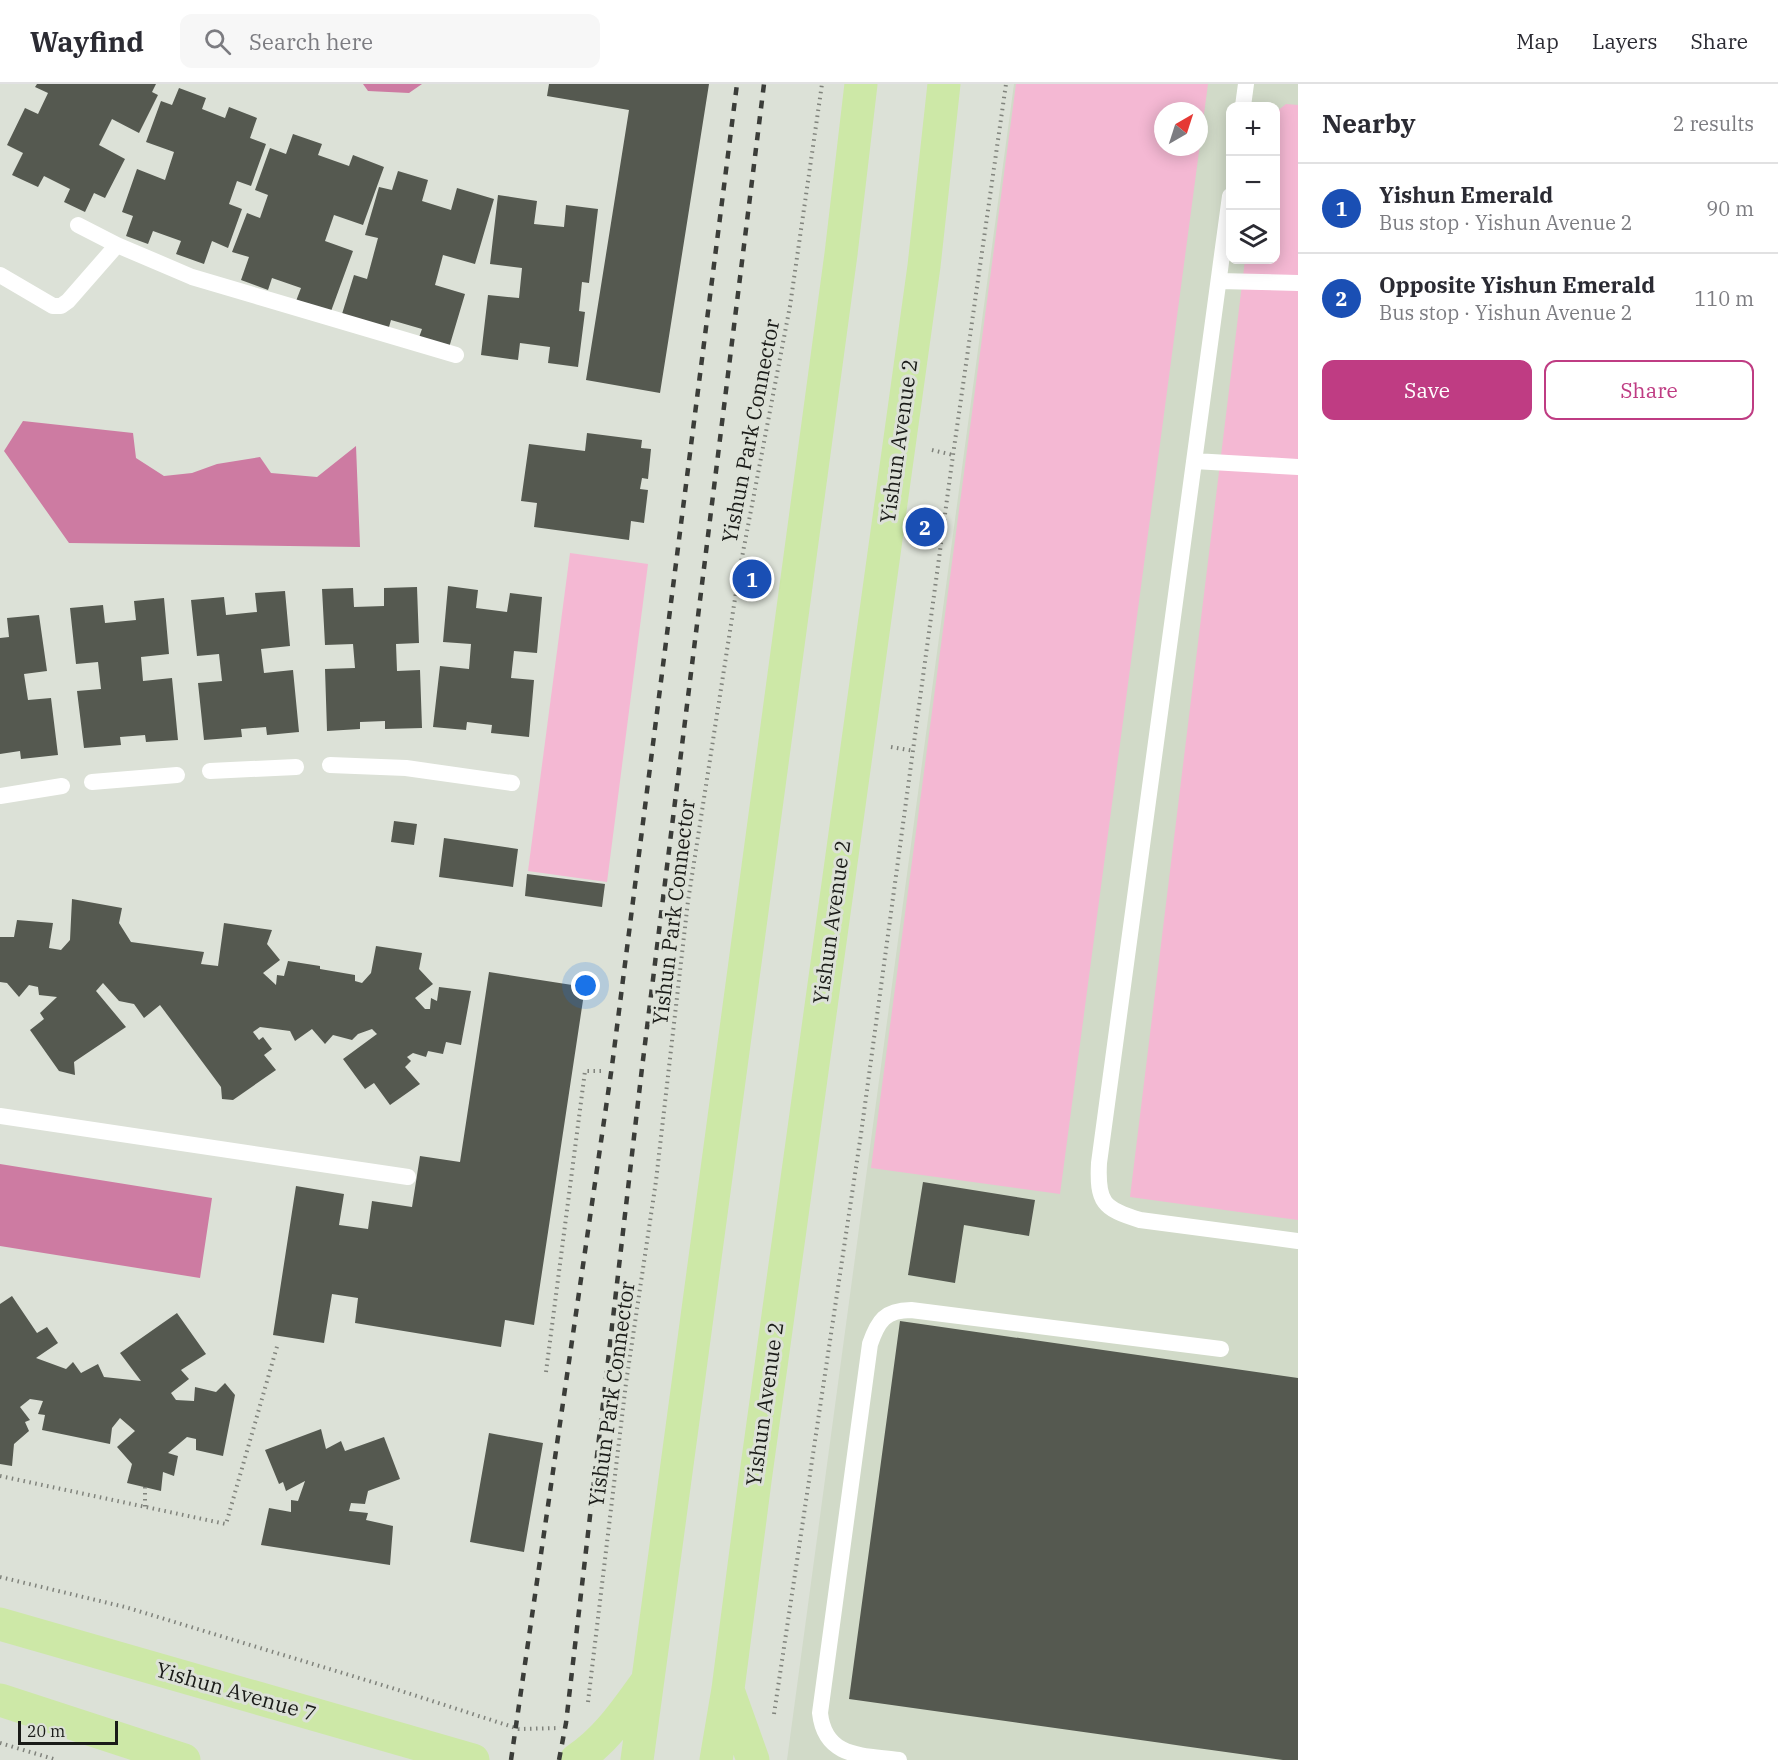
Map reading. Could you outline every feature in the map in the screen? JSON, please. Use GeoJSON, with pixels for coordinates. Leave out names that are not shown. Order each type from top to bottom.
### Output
{"type":"FeatureCollection","features":[{"type":"Feature","properties":{"kind":"main road"},"geometry":{"type":"LineString","coordinates":[[637,1760],[842,254],[861,84]]}},
{"type":"Feature","properties":{"kind":"main road","name":"Yishun Avenue 2"},"geometry":{"type":"LineString","coordinates":[[716,1760],[728,1689],[758,1458],[924,266],[944,84]]}},
{"type":"Feature","properties":{"kind":"main road","name":"Yishun Avenue 7"},"geometry":{"type":"LineString","coordinates":[[0,1624],[473,1760]]}},
{"type":"Feature","properties":{"kind":"main road"},"geometry":{"type":"LineString","coordinates":[[586,1744],[623,1715],[648,1680]]}},
{"type":"Feature","properties":{"kind":"main road"},"geometry":{"type":"LineString","coordinates":[[728,1689],[753,1760]]}},
{"type":"Feature","properties":{"kind":"main road"},"geometry":{"type":"LineString","coordinates":[[0,1700],[184,1760]]}},
{"type":"Feature","properties":{"kind":"lane"},"geometry":{"type":"LineString","coordinates":[[1244,102],[1246,84]]}},
{"type":"Feature","properties":{"kind":"lane"},"geometry":{"type":"LineString","coordinates":[[1228,210],[1100,1151],[1098,1186],[1105,1204],[1118,1213],[1140,1220],[1298,1241]]}},
{"type":"Feature","properties":{"kind":"lane"},"geometry":{"type":"LineString","coordinates":[[78,225],[117,245],[192,277],[456,355]]}},
{"type":"Feature","properties":{"kind":"lane"},"geometry":{"type":"LineString","coordinates":[[0,275],[53,306],[61,306],[117,245]]}},
{"type":"Feature","properties":{"kind":"lane"},"geometry":{"type":"LineString","coordinates":[[1219,281],[1298,283]]}},
{"type":"Feature","properties":{"kind":"lane"},"geometry":{"type":"LineString","coordinates":[[1194,461],[1298,467]]}},
{"type":"Feature","properties":{"kind":"lane"},"geometry":{"type":"LineString","coordinates":[[330,765],[406,768],[512,783]]}},
{"type":"Feature","properties":{"kind":"lane"},"geometry":{"type":"LineString","coordinates":[[210,771],[296,767]]}},
{"type":"Feature","properties":{"kind":"lane"},"geometry":{"type":"LineString","coordinates":[[93,782],[177,775]]}},
{"type":"Feature","properties":{"kind":"lane"},"geometry":{"type":"LineString","coordinates":[[0,796],[62,786]]}},
{"type":"Feature","properties":{"kind":"lane"},"geometry":{"type":"LineString","coordinates":[[0,1116],[408,1177]]}},
{"type":"Feature","properties":{"kind":"lane"},"geometry":{"type":"LineString","coordinates":[[899,1760],[846,1752],[834,1745],[821,1724],[820,1713],[870,1344],[875,1330],[884,1317],[898,1310],[911,1310],[1221,1349]]}},
{"type":"Feature","properties":{"kind":"path","name":"Yishun Park Connector"},"geometry":{"type":"LineString","coordinates":[[586,1744],[626,1383],[656,1181],[688,901],[738,573],[790,306],[822,84]]}},
{"type":"Feature","properties":{"kind":"path"},"geometry":{"type":"LineString","coordinates":[[773,1722],[863,1123],[1006,84]]}},
{"type":"Feature","properties":{"kind":"path"},"geometry":{"type":"LineString","coordinates":[[546,1372],[585,1071],[600,1071]]}},
{"type":"Feature","properties":{"kind":"path"},"geometry":{"type":"LineString","coordinates":[[0,1476],[226,1524],[278,1343]]}},
{"type":"Feature","properties":{"kind":"path"},"geometry":{"type":"LineString","coordinates":[[145,1487],[146,1507]]}},
{"type":"Feature","properties":{"kind":"path"},"geometry":{"type":"LineString","coordinates":[[0,1577],[125,1607],[381,1684],[519,1729],[586,1744]]}},
{"type":"Feature","properties":{"kind":"path"},"geometry":{"type":"LineString","coordinates":[[0,1743],[57,1760]]}},
{"type":"Feature","properties":{"kind":"shaded area"},"geometry":{"type":"Polygon","coordinates":[[[363,84],[422,84],[409,93],[368,91],[363,84]]]}},
{"type":"Feature","properties":{"kind":"shaded area"},"geometry":{"type":"Polygon","coordinates":[[[1014,84],[1298,84],[1298,1760],[787,1760],[1014,84]]]}},
{"type":"Feature","properties":{"kind":"shaded area"},"geometry":{"type":"Polygon","coordinates":[[[1016,84],[1208,84],[1206,102],[1154,102],[1154,156],[1198,156],[1060,1194],[871,1168],[1016,84]]]}},
{"type":"Feature","properties":{"kind":"shaded area"},"geometry":{"type":"Polygon","coordinates":[[[1286,104],[1298,105],[1298,1220],[1130,1197],[1245,264],[1280,264],[1280,109],[1286,104]]]}},
{"type":"Feature","properties":{"kind":"shaded area"},"geometry":{"type":"Polygon","coordinates":[[[23,421],[133,433],[136,458],[164,476],[192,473],[217,464],[260,457],[271,473],[317,477],[356,446],[360,547],[69,543],[4,451],[23,421]]]}},
{"type":"Feature","properties":{"kind":"shaded area"},"geometry":{"type":"Polygon","coordinates":[[[570,553],[648,564],[607,882],[528,871],[570,553]]]}},
{"type":"Feature","properties":{"kind":"shaded area"},"geometry":{"type":"Polygon","coordinates":[[[0,1164],[212,1198],[200,1278],[0,1246],[0,1164]]]}},
{"type":"Feature","properties":{"kind":"building"},"geometry":{"type":"Polygon","coordinates":[[[37,84],[156,84],[152,92],[158,95],[139,133],[112,119],[99,145],[125,159],[105,198],[94,193],[85,212],[64,202],[70,189],[44,176],[38,187],[12,175],[23,153],[7,145],[25,108],[38,114],[48,93],[35,87],[37,84]]]}},
{"type":"Feature","properties":{"kind":"building"},"geometry":{"type":"Polygon","coordinates":[[[549,84],[709,84],[660,393],[586,380],[629,110],[547,96],[549,84]]]}},
{"type":"Feature","properties":{"kind":"building"},"geometry":{"type":"Polygon","coordinates":[[[179,88],[206,98],[202,109],[225,118],[229,107],[257,118],[250,138],[266,144],[251,186],[237,181],[229,204],[242,209],[228,248],[212,241],[204,264],[176,254],[181,241],[153,231],[148,244],[126,236],[133,216],[122,212],[137,169],[165,180],[174,152],[146,142],[161,101],[172,105],[179,88]]]}},
{"type":"Feature","properties":{"kind":"building"},"geometry":{"type":"Polygon","coordinates":[[[293,134],[322,144],[318,155],[349,166],[353,155],[384,167],[363,225],[334,215],[325,241],[353,251],[330,314],[296,301],[301,288],[272,278],[268,290],[241,280],[249,257],[232,252],[247,213],[260,218],[268,195],[255,190],[270,148],[286,154],[293,134]]]}},
{"type":"Feature","properties":{"kind":"building"},"geometry":{"type":"Polygon","coordinates":[[[398,171],[428,180],[422,201],[451,210],[457,188],[494,199],[475,264],[443,255],[435,285],[465,294],[448,351],[417,343],[422,329],[391,320],[387,334],[342,314],[354,275],[367,279],[378,238],[365,235],[379,187],[392,190],[398,171]]]}},
{"type":"Feature","properties":{"kind":"building"},"geometry":{"type":"Polygon","coordinates":[[[498,195],[537,201],[534,224],[564,227],[566,205],[598,209],[589,283],[582,282],[579,311],[585,312],[578,367],[548,363],[550,347],[520,343],[518,360],[481,355],[488,295],[519,298],[522,268],[490,264],[498,195]]]}},
{"type":"Feature","properties":{"kind":"building"},"geometry":{"type":"Polygon","coordinates":[[[587,433],[642,440],[641,448],[651,449],[648,479],[642,478],[640,489],[648,490],[644,523],[631,521],[629,540],[534,527],[537,503],[521,501],[529,444],[585,451],[587,433]]]}},
{"type":"Feature","properties":{"kind":"building"},"geometry":{"type":"Polygon","coordinates":[[[448,586],[478,590],[476,608],[507,612],[510,593],[542,597],[537,653],[514,651],[511,678],[534,680],[529,737],[491,733],[492,725],[467,722],[466,730],[433,727],[440,666],[469,669],[471,644],[443,642],[448,586]]]}},
{"type":"Feature","properties":{"kind":"building"},"geometry":{"type":"Polygon","coordinates":[[[417,587],[419,643],[396,644],[397,671],[420,670],[422,728],[385,729],[385,721],[360,722],[360,729],[327,731],[325,669],[355,668],[353,644],[325,645],[322,589],[353,588],[354,607],[384,606],[384,588],[417,587]]]}},
{"type":"Feature","properties":{"kind":"building"},"geometry":{"type":"Polygon","coordinates":[[[285,591],[290,646],[261,649],[264,673],[293,670],[299,732],[267,735],[266,727],[241,729],[242,737],[204,740],[198,683],[222,681],[219,654],[197,656],[191,600],[224,597],[226,615],[257,612],[255,593],[285,591]]]}},
{"type":"Feature","properties":{"kind":"building"},"geometry":{"type":"Polygon","coordinates":[[[164,598],[169,654],[141,657],[143,681],[172,678],[178,740],[146,742],[145,735],[120,737],[121,745],[84,748],[77,691],[101,689],[98,662],[76,664],[70,608],[103,605],[105,623],[136,620],[134,601],[164,598]]]}},
{"type":"Feature","properties":{"kind":"building"},"geometry":{"type":"Polygon","coordinates":[[[39,615],[47,671],[24,674],[28,700],[51,698],[58,755],[21,759],[20,751],[0,754],[0,638],[9,637],[7,618],[39,615]]]}},
{"type":"Feature","properties":{"kind":"building"},"geometry":{"type":"Polygon","coordinates":[[[394,821],[417,824],[414,845],[391,842],[394,821]]]}},
{"type":"Feature","properties":{"kind":"building"},"geometry":{"type":"Polygon","coordinates":[[[444,838],[518,849],[513,887],[439,877],[444,838]]]}},
{"type":"Feature","properties":{"kind":"building"},"geometry":{"type":"Polygon","coordinates":[[[527,874],[605,884],[602,907],[525,896],[527,874]]]}},
{"type":"Feature","properties":{"kind":"building"},"geometry":{"type":"Polygon","coordinates":[[[72,899],[122,908],[119,923],[131,942],[204,952],[201,964],[218,966],[224,923],[272,930],[267,944],[280,960],[263,973],[276,985],[277,975],[284,976],[288,961],[355,975],[355,981],[362,983],[371,973],[376,946],[422,953],[419,969],[433,984],[415,998],[425,1009],[430,1009],[431,998],[437,1001],[439,987],[471,991],[461,1045],[446,1042],[443,1054],[428,1051],[426,1057],[413,1053],[407,1057],[411,1061],[405,1067],[420,1084],[390,1105],[374,1083],[365,1089],[343,1059],[377,1034],[372,1029],[358,1034],[352,1040],[333,1035],[325,1044],[312,1029],[295,1041],[290,1031],[260,1027],[253,1032],[259,1040],[263,1037],[272,1049],[264,1055],[276,1070],[233,1100],[222,1099],[221,1087],[160,1005],[144,1018],[134,1004],[119,1001],[103,983],[96,991],[126,1027],[74,1062],[75,1075],[59,1071],[30,1030],[44,1019],[40,1013],[57,997],[39,995],[38,987],[29,985],[19,997],[7,983],[0,982],[0,937],[14,937],[17,920],[53,923],[49,948],[61,950],[70,940],[72,899]]]}},
{"type":"Feature","properties":{"kind":"building"},"geometry":{"type":"Polygon","coordinates":[[[489,972],[585,987],[534,1325],[505,1320],[501,1347],[355,1323],[358,1298],[332,1294],[324,1343],[273,1335],[296,1186],[344,1194],[339,1225],[368,1229],[372,1201],[412,1207],[420,1156],[460,1162],[489,972]]]}},
{"type":"Feature","properties":{"kind":"building"},"geometry":{"type":"Polygon","coordinates":[[[923,1182],[1035,1200],[1029,1236],[964,1225],[955,1283],[908,1275],[923,1182]]]}},
{"type":"Feature","properties":{"kind":"building"},"geometry":{"type":"Polygon","coordinates":[[[12,1296],[37,1333],[47,1327],[58,1343],[36,1358],[66,1369],[73,1362],[81,1373],[98,1364],[104,1377],[141,1381],[120,1353],[177,1313],[206,1354],[181,1370],[189,1379],[171,1393],[176,1400],[194,1401],[195,1387],[216,1392],[225,1383],[235,1395],[223,1456],[196,1450],[196,1439],[187,1437],[168,1453],[178,1456],[174,1476],[163,1472],[161,1491],[127,1483],[132,1464],[117,1447],[135,1431],[120,1418],[112,1428],[110,1444],[42,1430],[45,1415],[38,1414],[43,1401],[30,1399],[20,1407],[30,1420],[25,1422],[29,1431],[14,1444],[12,1466],[0,1464],[0,1304],[12,1296]]]}},
{"type":"Feature","properties":{"kind":"building"},"geometry":{"type":"Polygon","coordinates":[[[900,1321],[1298,1378],[1298,1760],[1283,1760],[849,1699],[900,1321]]]}},
{"type":"Feature","properties":{"kind":"building"},"geometry":{"type":"Polygon","coordinates":[[[321,1429],[326,1449],[341,1441],[345,1451],[384,1437],[400,1479],[368,1491],[365,1504],[351,1503],[349,1511],[368,1513],[366,1520],[393,1526],[390,1565],[261,1545],[269,1508],[291,1512],[291,1500],[298,1501],[305,1481],[286,1491],[283,1482],[279,1484],[265,1450],[321,1429]]]}},
{"type":"Feature","properties":{"kind":"building"},"geometry":{"type":"Polygon","coordinates":[[[489,1433],[543,1443],[524,1552],[470,1542],[489,1433]]]}},
{"type":"Feature","properties":{"kind":"railway"},"geometry":{"type":"LineString","coordinates":[[511,1760],[612,1066],[737,84]]}},
{"type":"Feature","properties":{"kind":"railway"},"geometry":{"type":"LineString","coordinates":[[559,1760],[566,1723],[642,1068],[764,84]]}},
{"type":"Feature","properties":{"kind":"place","name":"Opposite Yishun Emerald"},"geometry":{"type":"Point","coordinates":[925,527]}},
{"type":"Feature","properties":{"kind":"place","name":"Yishun Emerald"},"geometry":{"type":"Point","coordinates":[752,579]}}]}
